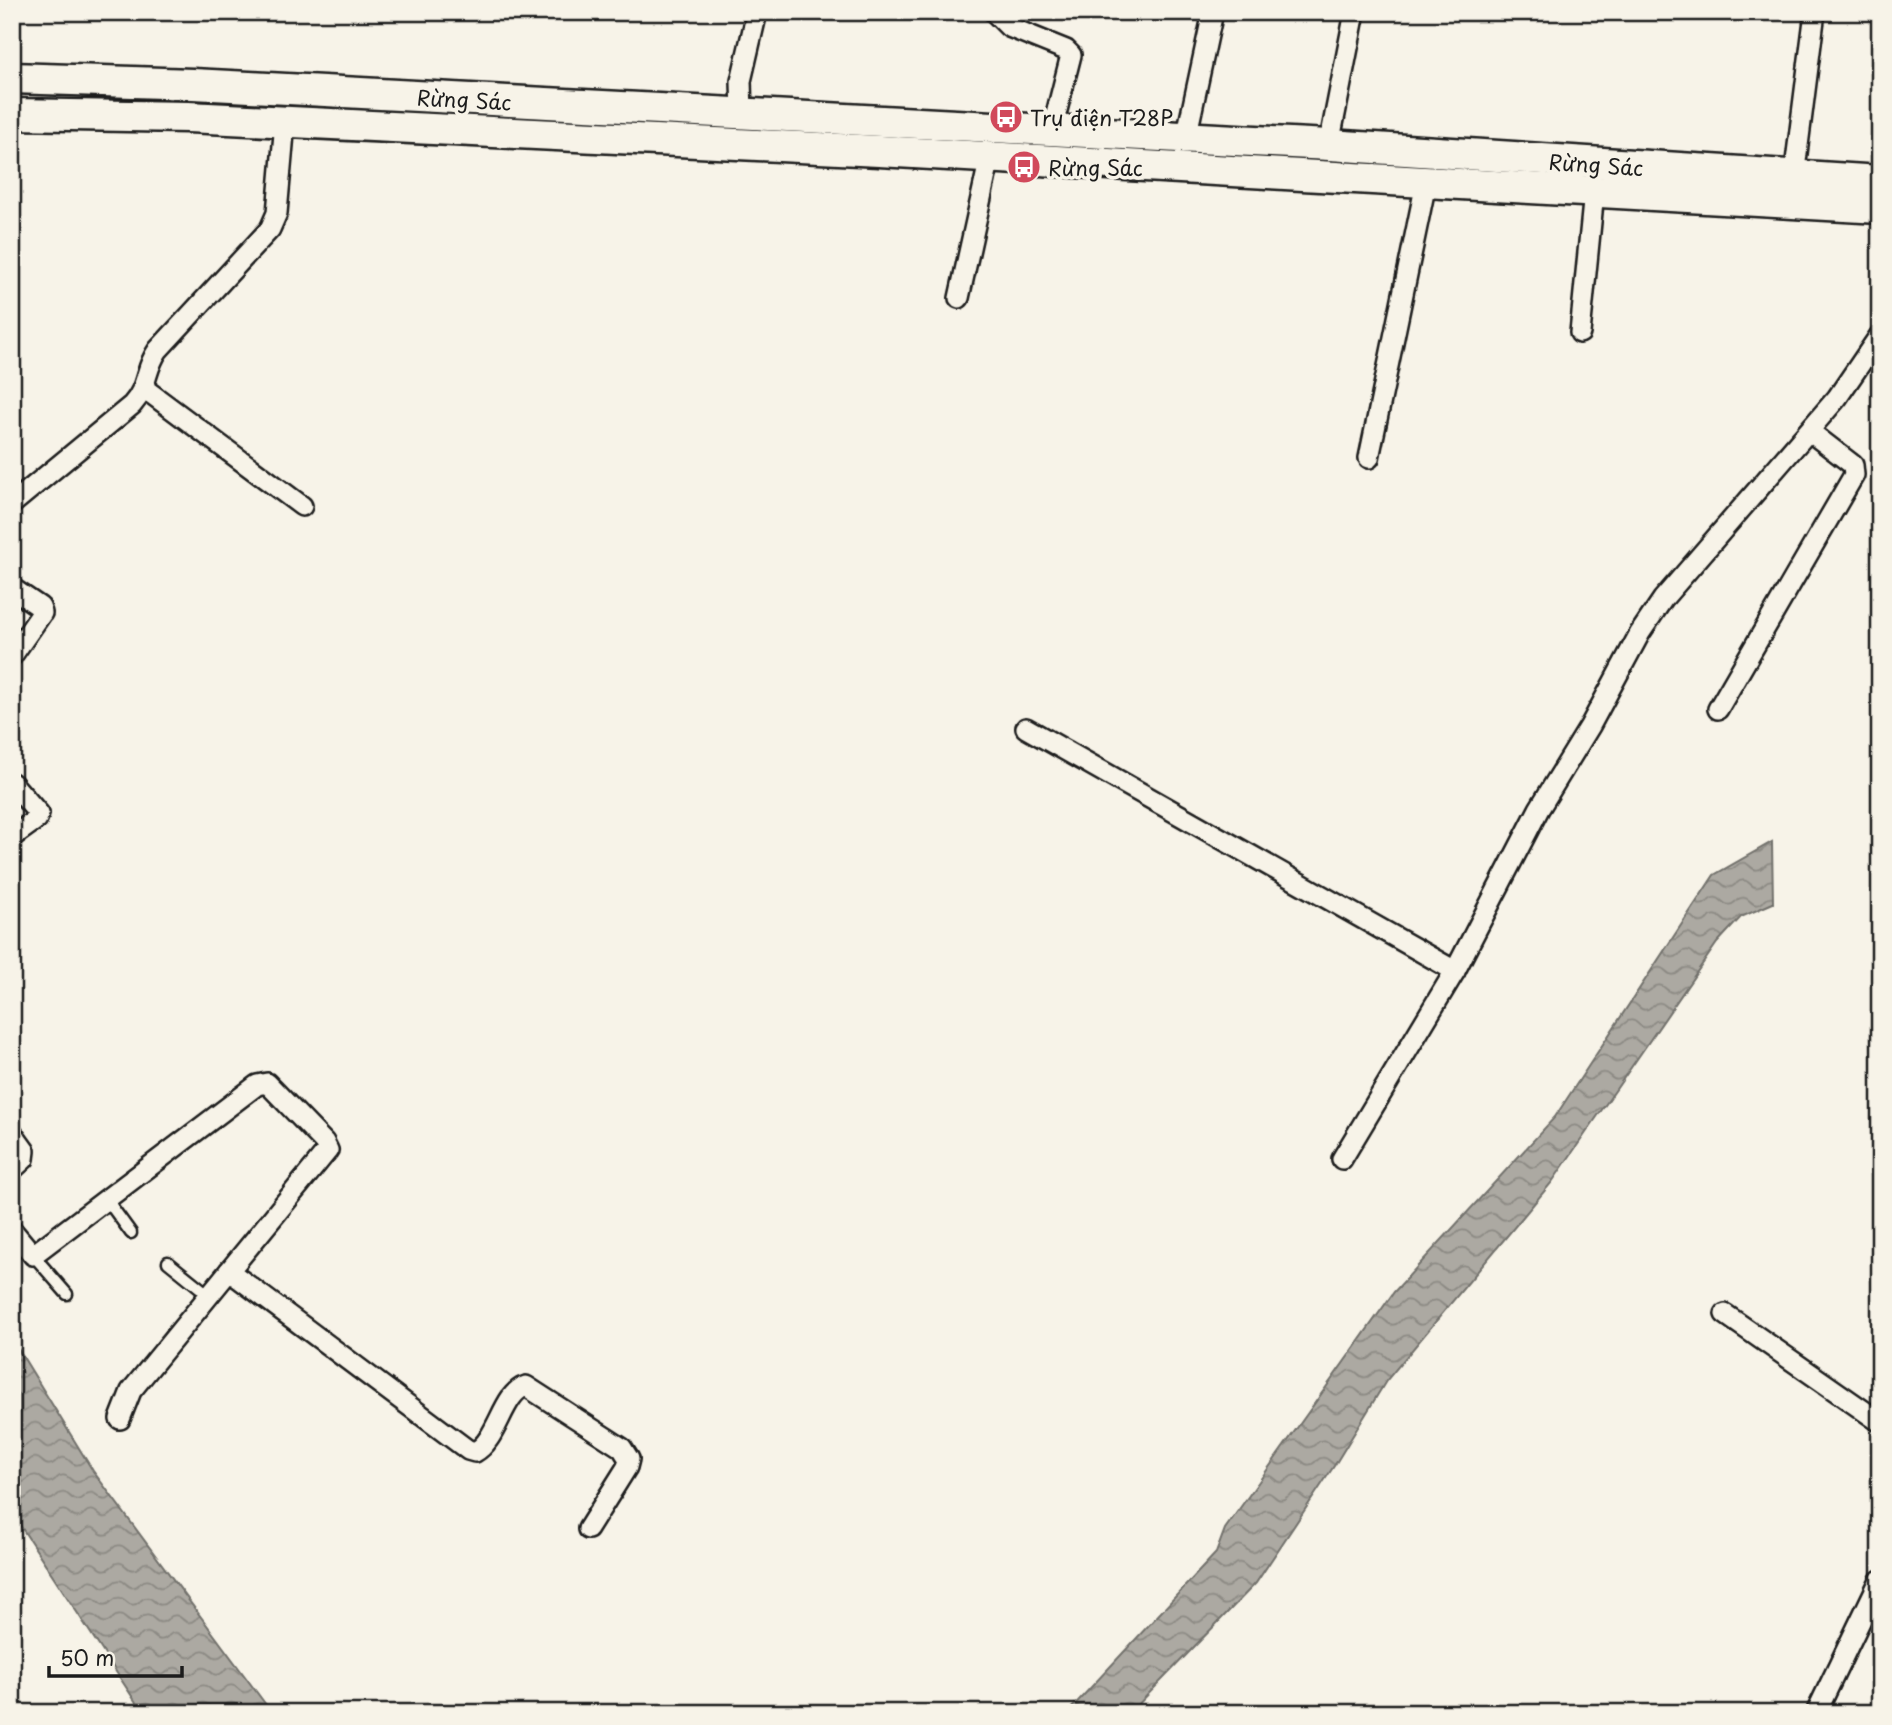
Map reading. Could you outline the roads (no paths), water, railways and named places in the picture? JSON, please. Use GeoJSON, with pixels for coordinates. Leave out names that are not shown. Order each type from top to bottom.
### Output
{"type":"FeatureCollection","features":[{"type":"Feature","properties":{"kind":"main road","name":"Rừng Sác"},"geometry":{"type":"LineString","coordinates":[[12,78],[192,84],[1329,145],[1880,208]]}},
{"type":"Feature","properties":{"kind":"main road","name":"Rừng Sác"},"geometry":{"type":"LineString","coordinates":[[12,114],[285,122],[990,157],[1594,192],[1794,177],[1880,181]]}},
{"type":"Feature","properties":{"kind":"street"},"geometry":{"type":"LineString","coordinates":[[742,114],[741,81],[757,12]]}},
{"type":"Feature","properties":{"kind":"street"},"geometry":{"type":"LineString","coordinates":[[994,12],[1009,27],[1066,50],[1071,55],[1052,130]]}},
{"type":"Feature","properties":{"kind":"street"},"geometry":{"type":"LineString","coordinates":[[1186,138],[1213,12]]}},
{"type":"Feature","properties":{"kind":"street"},"geometry":{"type":"LineString","coordinates":[[1329,145],[1355,12]]}},
{"type":"Feature","properties":{"kind":"street"},"geometry":{"type":"LineString","coordinates":[[1794,177],[1815,12]]}},
{"type":"Feature","properties":{"kind":"street"},"geometry":{"type":"LineString","coordinates":[[12,504],[131,405],[145,389],[150,361],[158,350],[270,229],[276,219],[285,122]]}},
{"type":"Feature","properties":{"kind":"street"},"geometry":{"type":"LineString","coordinates":[[959,298],[990,157]]}},
{"type":"Feature","properties":{"kind":"street"},"geometry":{"type":"LineString","coordinates":[[1369,458],[1426,183]]}},
{"type":"Feature","properties":{"kind":"street"},"geometry":{"type":"LineString","coordinates":[[1580,333],[1594,192]]}},
{"type":"Feature","properties":{"kind":"street"},"geometry":{"type":"LineString","coordinates":[[1342,1160],[1455,971],[1539,809],[1590,726],[1640,633],[1663,599],[1850,382],[1880,335]]}},
{"type":"Feature","properties":{"kind":"street"},"geometry":{"type":"LineString","coordinates":[[145,389],[302,506]]}},
{"type":"Feature","properties":{"kind":"street"},"geometry":{"type":"LineString","coordinates":[[1718,709],[1854,475],[1853,465],[1808,431]]}},
{"type":"Feature","properties":{"kind":"street"},"geometry":{"type":"LineString","coordinates":[[12,589],[40,607],[42,613],[12,656]]}},
{"type":"Feature","properties":{"kind":"street"},"geometry":{"type":"LineString","coordinates":[[1026,728],[1455,971]]}},
{"type":"Feature","properties":{"kind":"street"},"geometry":{"type":"LineString","coordinates":[[12,783],[39,814],[37,819],[12,837]]}},
{"type":"Feature","properties":{"kind":"street"},"geometry":{"type":"LineString","coordinates":[[12,1230],[33,1255],[263,1082],[273,1087],[324,1142],[328,1150],[131,1391],[120,1419]]}},
{"type":"Feature","properties":{"kind":"street"},"geometry":{"type":"LineString","coordinates":[[12,1133],[25,1151],[24,1159],[12,1170]]}},
{"type":"Feature","properties":{"kind":"street"},"geometry":{"type":"LineString","coordinates":[[229,1271],[468,1450],[475,1452],[485,1446],[516,1391],[526,1386],[622,1448],[629,1459],[627,1467],[588,1529]]}},
{"type":"Feature","properties":{"kind":"street"},"geometry":{"type":"LineString","coordinates":[[1725,1314],[1880,1422]]}},
{"type":"Feature","properties":{"kind":"street"},"geometry":{"type":"LineString","coordinates":[[1816,1713],[1880,1580]]}},
{"type":"Feature","properties":{"kind":"lane"},"geometry":{"type":"LineString","coordinates":[[107,1200],[131,1233]]}},
{"type":"Feature","properties":{"kind":"lane"},"geometry":{"type":"LineString","coordinates":[[33,1255],[66,1294]]}},
{"type":"Feature","properties":{"kind":"lane"},"geometry":{"type":"LineString","coordinates":[[168,1262],[209,1295]]}},
{"type":"Feature","properties":{"kind":"water"},"geometry":{"type":"Polygon","coordinates":[[[1772,842],[1773,903],[1741,917],[1717,943],[1552,1182],[1386,1381],[1336,1463],[1256,1583],[1130,1713],[1067,1713],[1216,1553],[1225,1529],[1394,1292],[1555,1117],[1714,875],[1772,842]]]}},
{"type":"Feature","properties":{"kind":"water"},"geometry":{"type":"Polygon","coordinates":[[[12,1339],[93,1471],[272,1713],[143,1713],[12,1513],[12,1339]]]}},
{"type":"Feature","properties":{"kind":"place","name":"Trụ điện T28P"},"geometry":{"type":"Point","coordinates":[1006,117]}},
{"type":"Feature","properties":{"kind":"place","name":"Rừng Sác"},"geometry":{"type":"Point","coordinates":[1024,167]}}]}
